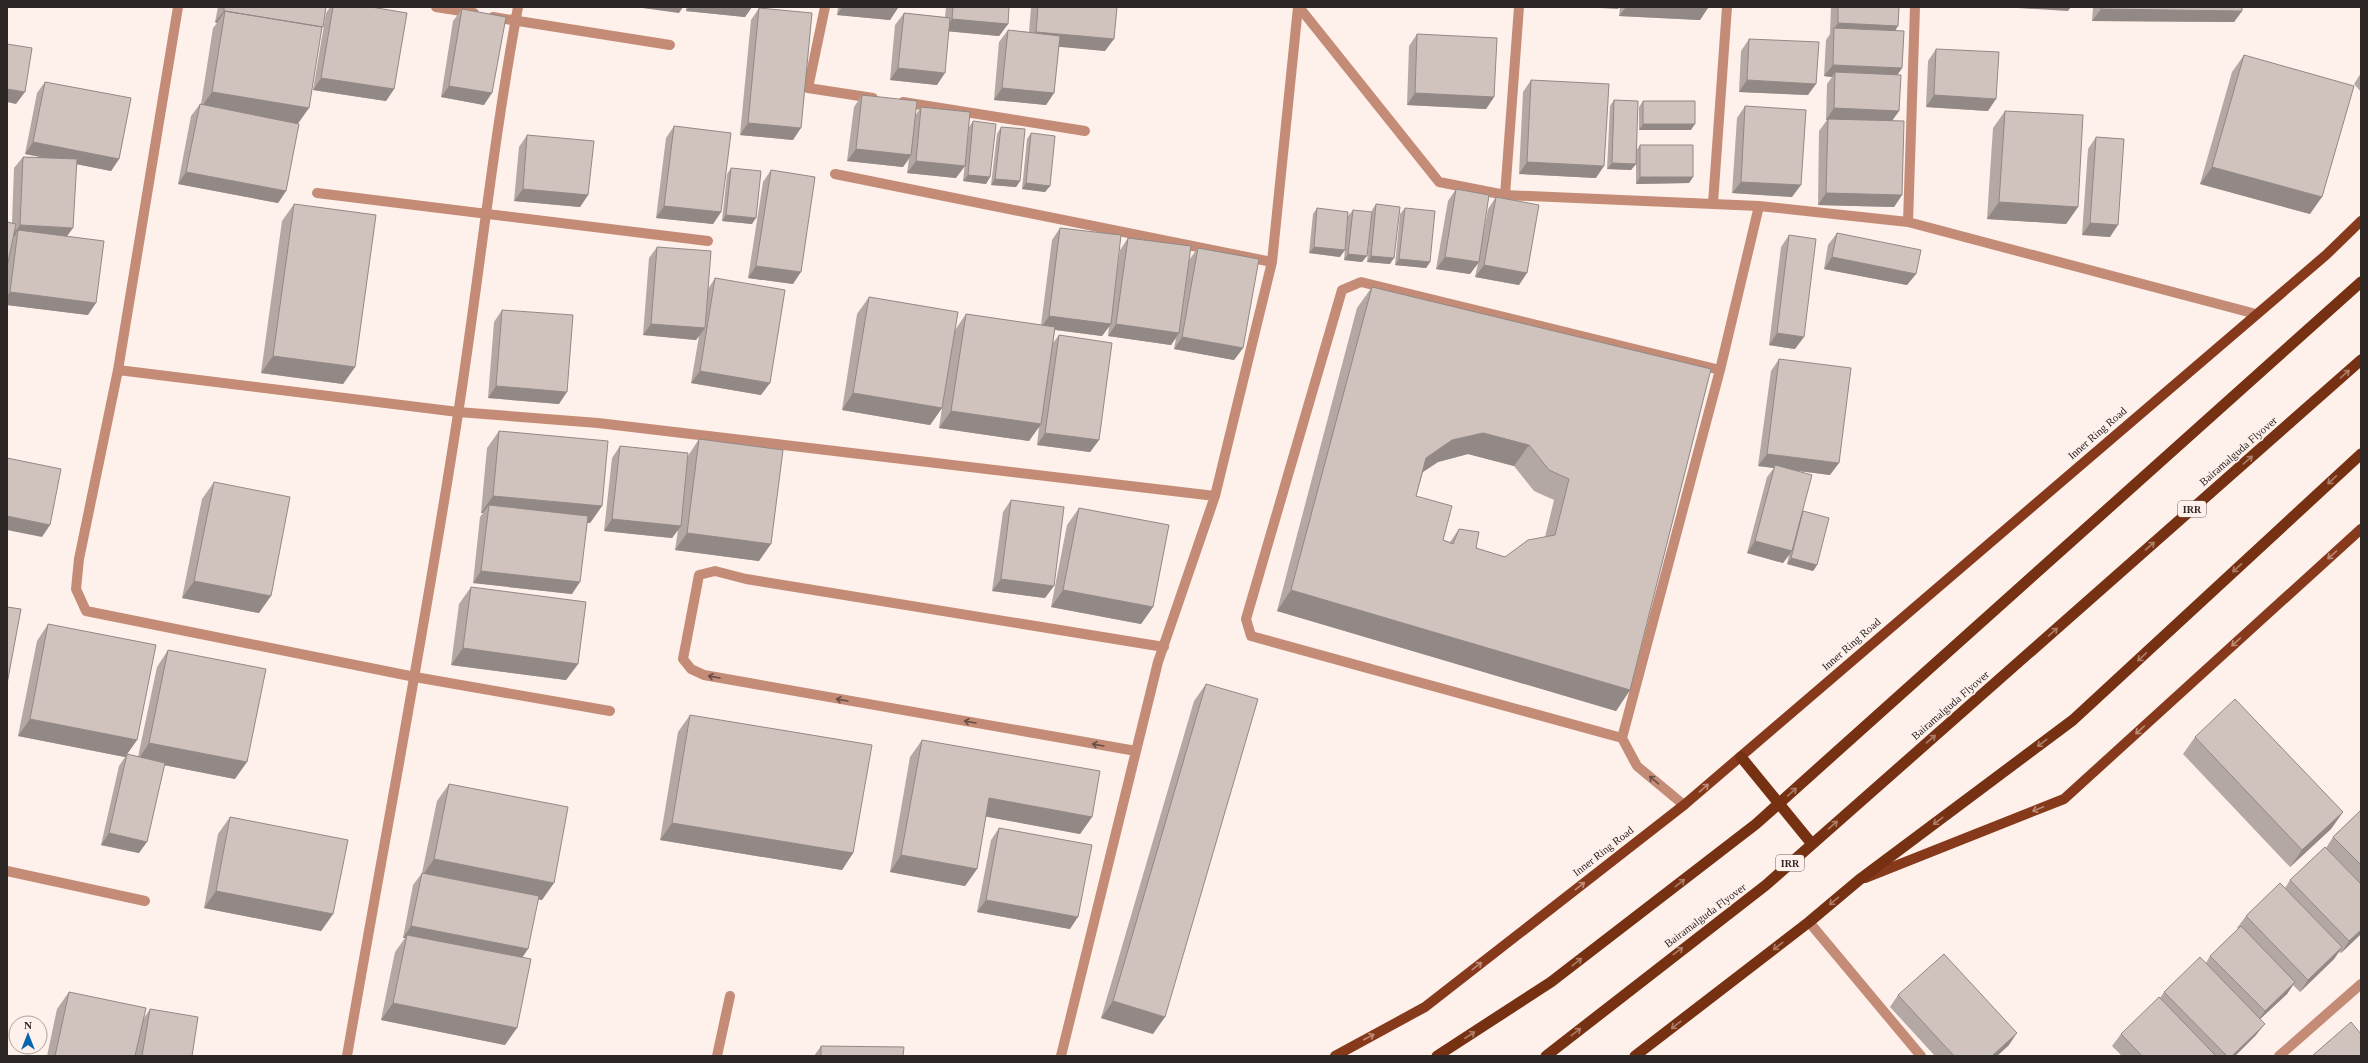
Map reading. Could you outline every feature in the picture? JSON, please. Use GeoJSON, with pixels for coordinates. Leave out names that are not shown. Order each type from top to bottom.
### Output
{"type":"FeatureCollection","features":[{"type":"Feature","properties":{"kind":"highway"},"geometry":{"type":"LineString","coordinates":[[1437,1056],[1551,982],[1756,824],[2361,282]]}},
{"type":"Feature","properties":{"kind":"highway","name":"Bairamalguda Flyover"},"geometry":{"type":"LineString","coordinates":[[1546,1056],[1766,885],[2361,360]]}},
{"type":"Feature","properties":{"kind":"highway"},"geometry":{"type":"LineString","coordinates":[[1635,1056],[1809,922],[1859,880],[2073,720],[2361,454]]}},
{"type":"Feature","properties":{"kind":"highway"},"geometry":{"type":"LineString","coordinates":[[1740,757],[1812,844]]}},
{"type":"Feature","properties":{"kind":"main road","name":"Inner Ring Road"},"geometry":{"type":"LineString","coordinates":[[1335,1056],[1425,1007],[1684,805],[2326,254],[2361,221]]}},
{"type":"Feature","properties":{"kind":"main road"},"geometry":{"type":"LineString","coordinates":[[1859,880],[2064,799],[2361,529]]}},
{"type":"Feature","properties":{"kind":"street"},"geometry":{"type":"LineString","coordinates":[[178,7],[118,370],[79,559],[76,589],[86,611],[415,677],[610,711]]}},
{"type":"Feature","properties":{"kind":"street"},"geometry":{"type":"LineString","coordinates":[[436,7],[670,45]]}},
{"type":"Feature","properties":{"kind":"street"},"geometry":{"type":"LineString","coordinates":[[347,1056],[415,677],[458,412],[485,212],[518,7]]}},
{"type":"Feature","properties":{"kind":"street"},"geometry":{"type":"LineString","coordinates":[[825,7],[808,88],[1085,131]]}},
{"type":"Feature","properties":{"kind":"street"},"geometry":{"type":"LineString","coordinates":[[1298,7],[1439,182],[1505,195],[1759,206],[1908,222],[2256,314]]}},
{"type":"Feature","properties":{"kind":"street"},"geometry":{"type":"LineString","coordinates":[[1060,1056],[1136,752],[1164,647],[1215,496],[1272,262],[1298,7]]}},
{"type":"Feature","properties":{"kind":"street"},"geometry":{"type":"LineString","coordinates":[[1505,195],[1519,7]]}},
{"type":"Feature","properties":{"kind":"street"},"geometry":{"type":"LineString","coordinates":[[1713,203],[1727,7]]}},
{"type":"Feature","properties":{"kind":"street"},"geometry":{"type":"LineString","coordinates":[[1908,222],[1915,7]]}},
{"type":"Feature","properties":{"kind":"street"},"geometry":{"type":"LineString","coordinates":[[835,174],[1272,262]]}},
{"type":"Feature","properties":{"kind":"street"},"geometry":{"type":"LineString","coordinates":[[317,193],[485,212],[708,241]]}},
{"type":"Feature","properties":{"kind":"street"},"geometry":{"type":"LineString","coordinates":[[1684,805],[1637,766],[1622,738],[1720,370],[1750,251],[1759,206]]}},
{"type":"Feature","properties":{"kind":"street"},"geometry":{"type":"LineString","coordinates":[[1622,738],[1251,636],[1246,619],[1342,290],[1361,282],[1720,370]]}},
{"type":"Feature","properties":{"kind":"street"},"geometry":{"type":"LineString","coordinates":[[118,370],[458,412],[598,423],[1215,496]]}},
{"type":"Feature","properties":{"kind":"street"},"geometry":{"type":"LineString","coordinates":[[1136,752],[704,675],[691,669],[683,659],[695,588],[699,575],[715,571],[746,579],[1164,647]]}},
{"type":"Feature","properties":{"kind":"street"},"geometry":{"type":"LineString","coordinates":[[7,872],[145,901]]}},
{"type":"Feature","properties":{"kind":"street"},"geometry":{"type":"LineString","coordinates":[[1809,922],[1921,1056]]}},
{"type":"Feature","properties":{"kind":"street"},"geometry":{"type":"LineString","coordinates":[[2279,1056],[2361,984]]}},
{"type":"Feature","properties":{"kind":"street"},"geometry":{"type":"LineString","coordinates":[[717,1056],[730,996]]}},
{"type":"Feature","properties":{"kind":"building"},"geometry":{"type":"Polygon","coordinates":[[[224,7],[326,7],[323,27],[224,11],[224,7]]]}},
{"type":"Feature","properties":{"kind":"building"},"geometry":{"type":"Polygon","coordinates":[[[333,7],[371,7],[407,13],[394,89],[321,78],[333,7]]]}},
{"type":"Feature","properties":{"kind":"building"},"geometry":{"type":"Polygon","coordinates":[[[953,7],[1009,7],[1008,24],[952,19],[953,7]]]}},
{"type":"Feature","properties":{"kind":"building"},"geometry":{"type":"Polygon","coordinates":[[[1038,7],[1117,7],[1114,39],[1036,32],[1038,7]]]}},
{"type":"Feature","properties":{"kind":"building"},"geometry":{"type":"Polygon","coordinates":[[[1838,7],[1899,7],[1898,26],[1838,23],[1838,7]]]}},
{"type":"Feature","properties":{"kind":"building"},"geometry":{"type":"Polygon","coordinates":[[[2101,7],[2242,7],[2242,11],[2101,9],[2101,7]]]}},
{"type":"Feature","properties":{"kind":"building"},"geometry":{"type":"Polygon","coordinates":[[[759,8],[812,13],[801,128],[748,123],[759,8]]]}},
{"type":"Feature","properties":{"kind":"building"},"geometry":{"type":"Polygon","coordinates":[[[462,9],[506,17],[492,93],[449,86],[462,9]]]}},
{"type":"Feature","properties":{"kind":"building"},"geometry":{"type":"Polygon","coordinates":[[[225,11],[322,27],[309,108],[212,92],[225,11]]]}},
{"type":"Feature","properties":{"kind":"building"},"geometry":{"type":"Polygon","coordinates":[[[904,13],[950,18],[945,73],[898,68],[904,13]]]}},
{"type":"Feature","properties":{"kind":"building"},"geometry":{"type":"Polygon","coordinates":[[[1834,28],[1904,31],[1902,68],[1833,65],[1834,28]]]}},
{"type":"Feature","properties":{"kind":"building"},"geometry":{"type":"Polygon","coordinates":[[[1008,30],[1060,36],[1054,93],[1002,88],[1008,30]]]}},
{"type":"Feature","properties":{"kind":"building"},"geometry":{"type":"Polygon","coordinates":[[[1417,34],[1497,38],[1494,97],[1415,93],[1417,34]]]}},
{"type":"Feature","properties":{"kind":"building"},"geometry":{"type":"Polygon","coordinates":[[[1749,39],[1819,42],[1816,84],[1747,80],[1749,39]]]}},
{"type":"Feature","properties":{"kind":"building"},"geometry":{"type":"Polygon","coordinates":[[[7,44],[32,48],[25,92],[7,89],[7,44]]]}},
{"type":"Feature","properties":{"kind":"building"},"geometry":{"type":"Polygon","coordinates":[[[1936,49],[1999,52],[1996,99],[1934,95],[1936,49]]]}},
{"type":"Feature","properties":{"kind":"building"},"geometry":{"type":"Polygon","coordinates":[[[2244,55],[2354,86],[2322,197],[2212,167],[2244,55]]]}},
{"type":"Feature","properties":{"kind":"building"},"geometry":{"type":"Polygon","coordinates":[[[1835,72],[1901,75],[1899,111],[1834,108],[1835,72]]]}},
{"type":"Feature","properties":{"kind":"building"},"geometry":{"type":"Polygon","coordinates":[[[1531,80],[1609,84],[1604,166],[1527,162],[1531,80]]]}},
{"type":"Feature","properties":{"kind":"building"},"geometry":{"type":"Polygon","coordinates":[[[45,82],[131,98],[119,159],[33,142],[45,82]]]}},
{"type":"Feature","properties":{"kind":"building"},"geometry":{"type":"Polygon","coordinates":[[[862,95],[917,101],[911,155],[856,149],[862,95]]]}},
{"type":"Feature","properties":{"kind":"building"},"geometry":{"type":"Polygon","coordinates":[[[1614,100],[1638,101],[1636,164],[1612,163],[1614,100]]]}},
{"type":"Feature","properties":{"kind":"building"},"geometry":{"type":"Polygon","coordinates":[[[1643,101],[1695,101],[1695,124],[1643,124],[1643,101]]]}},
{"type":"Feature","properties":{"kind":"building"},"geometry":{"type":"Polygon","coordinates":[[[200,104],[299,124],[286,191],[186,172],[200,104]]]}},
{"type":"Feature","properties":{"kind":"building"},"geometry":{"type":"Polygon","coordinates":[[[1745,106],[1806,110],[1801,185],[1741,182],[1745,106]]]}},
{"type":"Feature","properties":{"kind":"building"},"geometry":{"type":"Polygon","coordinates":[[[921,107],[970,112],[965,166],[916,161],[921,107]]]}},
{"type":"Feature","properties":{"kind":"building"},"geometry":{"type":"Polygon","coordinates":[[[2005,111],[2083,115],[2078,207],[1999,202],[2005,111]]]}},
{"type":"Feature","properties":{"kind":"building"},"geometry":{"type":"Polygon","coordinates":[[[1828,119],[1904,121],[1902,195],[1826,193],[1828,119]]]}},
{"type":"Feature","properties":{"kind":"building"},"geometry":{"type":"Polygon","coordinates":[[[973,121],[996,124],[990,177],[968,175],[973,121]]]}},
{"type":"Feature","properties":{"kind":"building"},"geometry":{"type":"Polygon","coordinates":[[[674,126],[731,133],[721,212],[664,206],[674,126]]]}},
{"type":"Feature","properties":{"kind":"building"},"geometry":{"type":"Polygon","coordinates":[[[1001,127],[1025,129],[1020,181],[995,179],[1001,127]]]}},
{"type":"Feature","properties":{"kind":"building"},"geometry":{"type":"Polygon","coordinates":[[[1031,133],[1055,136],[1050,186],[1026,183],[1031,133]]]}},
{"type":"Feature","properties":{"kind":"building"},"geometry":{"type":"Polygon","coordinates":[[[527,135],[594,141],[588,195],[523,189],[527,135]]]}},
{"type":"Feature","properties":{"kind":"building"},"geometry":{"type":"Polygon","coordinates":[[[2096,137],[2124,139],[2118,225],[2090,223],[2096,137]]]}},
{"type":"Feature","properties":{"kind":"building"},"geometry":{"type":"Polygon","coordinates":[[[1640,145],[1693,145],[1693,177],[1640,177],[1640,145]]]}},
{"type":"Feature","properties":{"kind":"building"},"geometry":{"type":"Polygon","coordinates":[[[23,157],[77,159],[73,228],[20,225],[23,157]]]}},
{"type":"Feature","properties":{"kind":"building"},"geometry":{"type":"Polygon","coordinates":[[[731,168],[761,171],[756,218],[726,215],[731,168]]]}},
{"type":"Feature","properties":{"kind":"building"},"geometry":{"type":"Polygon","coordinates":[[[771,170],[815,177],[801,272],[756,266],[771,170]]]}},
{"type":"Feature","properties":{"kind":"building"},"geometry":{"type":"Polygon","coordinates":[[[1456,189],[1489,195],[1479,262],[1445,257],[1456,189]]]}},
{"type":"Feature","properties":{"kind":"building"},"geometry":{"type":"Polygon","coordinates":[[[1496,197],[1539,205],[1527,273],[1484,265],[1496,197]]]}},
{"type":"Feature","properties":{"kind":"building"},"geometry":{"type":"Polygon","coordinates":[[[294,204],[376,215],[355,367],[273,356],[294,204]]]}},
{"type":"Feature","properties":{"kind":"building"},"geometry":{"type":"Polygon","coordinates":[[[1376,204],[1400,207],[1394,258],[1371,256],[1376,204]]]}},
{"type":"Feature","properties":{"kind":"building"},"geometry":{"type":"Polygon","coordinates":[[[1317,208],[1348,212],[1345,250],[1314,247],[1317,208]]]}},
{"type":"Feature","properties":{"kind":"building"},"geometry":{"type":"Polygon","coordinates":[[[1405,208],[1435,211],[1430,262],[1399,259],[1405,208]]]}},
{"type":"Feature","properties":{"kind":"building"},"geometry":{"type":"Polygon","coordinates":[[[1353,210],[1372,212],[1367,256],[1348,254],[1353,210]]]}},
{"type":"Feature","properties":{"kind":"building"},"geometry":{"type":"Polygon","coordinates":[[[7,222],[16,224],[7,267],[7,222]]]}},
{"type":"Feature","properties":{"kind":"building"},"geometry":{"type":"Polygon","coordinates":[[[1060,228],[1121,235],[1111,324],[1049,316],[1060,228]]]}},
{"type":"Feature","properties":{"kind":"building"},"geometry":{"type":"Polygon","coordinates":[[[18,230],[104,241],[96,303],[10,292],[18,230]]]}},
{"type":"Feature","properties":{"kind":"building"},"geometry":{"type":"Polygon","coordinates":[[[1837,233],[1921,250],[1916,274],[1832,257],[1837,233]]]}},
{"type":"Feature","properties":{"kind":"building"},"geometry":{"type":"Polygon","coordinates":[[[1789,235],[1816,239],[1804,337],[1777,333],[1789,235]]]}},
{"type":"Feature","properties":{"kind":"building"},"geometry":{"type":"Polygon","coordinates":[[[1128,238],[1191,246],[1179,333],[1116,324],[1128,238]]]}},
{"type":"Feature","properties":{"kind":"building"},"geometry":{"type":"Polygon","coordinates":[[[657,247],[711,251],[705,328],[651,324],[657,247]]]}},
{"type":"Feature","properties":{"kind":"building"},"geometry":{"type":"Polygon","coordinates":[[[1198,248],[1259,259],[1243,348],[1182,337],[1198,248]]]}},
{"type":"Feature","properties":{"kind":"building"},"geometry":{"type":"Polygon","coordinates":[[[715,278],[785,290],[770,383],[700,371],[715,278]]]}},
{"type":"Feature","properties":{"kind":"building"},"geometry":{"type":"Polygon","coordinates":[[[1372,287],[1711,369],[1630,690],[1291,590],[1372,287]],[[1483,433],[1452,440],[1426,458],[1416,496],[1452,506],[1443,540],[1453,544],[1459,529],[1479,532],[1476,548],[1505,557],[1528,540],[1555,535],[1569,479],[1549,470],[1529,445],[1483,433]]]}},
{"type":"Feature","properties":{"kind":"building"},"geometry":{"type":"Polygon","coordinates":[[[869,297],[958,312],[942,408],[853,393],[869,297]]]}},
{"type":"Feature","properties":{"kind":"building"},"geometry":{"type":"Polygon","coordinates":[[[502,310],[573,315],[567,392],[496,386],[502,310]]]}},
{"type":"Feature","properties":{"kind":"building"},"geometry":{"type":"Polygon","coordinates":[[[966,314],[1055,327],[1041,424],[951,411],[966,314]]]}},
{"type":"Feature","properties":{"kind":"building"},"geometry":{"type":"Polygon","coordinates":[[[1059,335],[1112,343],[1099,440],[1045,433],[1059,335]]]}},
{"type":"Feature","properties":{"kind":"building"},"geometry":{"type":"Polygon","coordinates":[[[1779,359],[1851,368],[1839,463],[1767,454],[1779,359]]]}},
{"type":"Feature","properties":{"kind":"building"},"geometry":{"type":"Polygon","coordinates":[[[499,431],[608,441],[602,506],[493,496],[499,431]]]}},
{"type":"Feature","properties":{"kind":"building"},"geometry":{"type":"Polygon","coordinates":[[[699,439],[783,450],[771,544],[687,533],[699,439]]]}},
{"type":"Feature","properties":{"kind":"building"},"geometry":{"type":"Polygon","coordinates":[[[620,446],[688,453],[681,526],[612,519],[620,446]]]}},
{"type":"Feature","properties":{"kind":"building"},"geometry":{"type":"Polygon","coordinates":[[[7,458],[61,469],[50,525],[7,516],[7,458]]]}},
{"type":"Feature","properties":{"kind":"building"},"geometry":{"type":"Polygon","coordinates":[[[1775,465],[1812,475],[1792,551],[1755,541],[1775,465]]]}},
{"type":"Feature","properties":{"kind":"building"},"geometry":{"type":"Polygon","coordinates":[[[214,482],[290,497],[271,596],[194,581],[214,482]]]}},
{"type":"Feature","properties":{"kind":"building"},"geometry":{"type":"Polygon","coordinates":[[[1011,500],[1064,507],[1054,586],[1001,579],[1011,500]]]}},
{"type":"Feature","properties":{"kind":"building"},"geometry":{"type":"Polygon","coordinates":[[[489,505],[588,516],[580,582],[481,571],[489,505]]]}},
{"type":"Feature","properties":{"kind":"building"},"geometry":{"type":"Polygon","coordinates":[[[1079,508],[1169,525],[1153,607],[1063,590],[1079,508]]]}},
{"type":"Feature","properties":{"kind":"building"},"geometry":{"type":"Polygon","coordinates":[[[1803,511],[1829,518],[1817,565],[1791,558],[1803,511]]]}},
{"type":"Feature","properties":{"kind":"building"},"geometry":{"type":"Polygon","coordinates":[[[471,587],[586,602],[578,664],[463,648],[471,587]]]}},
{"type":"Feature","properties":{"kind":"building"},"geometry":{"type":"Polygon","coordinates":[[[7,607],[21,609],[7,684],[7,607]]]}},
{"type":"Feature","properties":{"kind":"building"},"geometry":{"type":"Polygon","coordinates":[[[48,624],[156,645],[137,740],[30,719],[48,624]]]}},
{"type":"Feature","properties":{"kind":"building"},"geometry":{"type":"Polygon","coordinates":[[[168,650],[266,669],[247,762],[149,743],[168,650]]]}},
{"type":"Feature","properties":{"kind":"building"},"geometry":{"type":"Polygon","coordinates":[[[1206,684],[1258,699],[1165,1017],[1113,1001],[1206,684]]]}},
{"type":"Feature","properties":{"kind":"building"},"geometry":{"type":"Polygon","coordinates":[[[2235,699],[2343,812],[2302,850],[2195,737],[2235,699]]]}},
{"type":"Feature","properties":{"kind":"building"},"geometry":{"type":"Polygon","coordinates":[[[690,715],[872,745],[853,853],[672,823],[690,715]]]}},
{"type":"Feature","properties":{"kind":"building"},"geometry":{"type":"Polygon","coordinates":[[[922,740],[1100,771],[1092,817],[989,798],[977,869],[901,855],[922,740]]]}},
{"type":"Feature","properties":{"kind":"building"},"geometry":{"type":"Polygon","coordinates":[[[127,754],[165,763],[147,842],[109,833],[127,754]]]}},
{"type":"Feature","properties":{"kind":"building"},"geometry":{"type":"Polygon","coordinates":[[[449,784],[568,807],[554,883],[434,859],[449,784]]]}},
{"type":"Feature","properties":{"kind":"building"},"geometry":{"type":"Polygon","coordinates":[[[2361,810],[2361,865],[2333,837],[2361,810]]]}},
{"type":"Feature","properties":{"kind":"building"},"geometry":{"type":"Polygon","coordinates":[[[230,817],[348,840],[333,914],[216,891],[230,817]]]}},
{"type":"Feature","properties":{"kind":"building"},"geometry":{"type":"Polygon","coordinates":[[[999,828],[1092,845],[1078,917],[986,900],[999,828]]]}},
{"type":"Feature","properties":{"kind":"building"},"geometry":{"type":"Polygon","coordinates":[[[2325,847],[2361,884],[2361,930],[2349,941],[2290,880],[2325,847]]]}},
{"type":"Feature","properties":{"kind":"building"},"geometry":{"type":"Polygon","coordinates":[[[422,873],[539,896],[528,949],[411,926],[422,873]]]}},
{"type":"Feature","properties":{"kind":"building"},"geometry":{"type":"Polygon","coordinates":[[[2280,883],[2342,947],[2308,980],[2246,916],[2280,883]]]}},
{"type":"Feature","properties":{"kind":"building"},"geometry":{"type":"Polygon","coordinates":[[[2241,926],[2295,982],[2265,1011],[2210,956],[2241,926]]]}},
{"type":"Feature","properties":{"kind":"building"},"geometry":{"type":"Polygon","coordinates":[[[407,935],[531,959],[517,1028],[393,1003],[407,935]]]}},
{"type":"Feature","properties":{"kind":"building"},"geometry":{"type":"Polygon","coordinates":[[[1944,954],[2017,1033],[1992,1056],[1954,1056],[1898,995],[1944,954]]]}},
{"type":"Feature","properties":{"kind":"building"},"geometry":{"type":"Polygon","coordinates":[[[2200,957],[2265,1024],[2232,1056],[2227,1056],[2164,992],[2200,957]]]}},
{"type":"Feature","properties":{"kind":"building"},"geometry":{"type":"Polygon","coordinates":[[[69,992],[146,1008],[135,1056],[55,1056],[69,992]]]}},
{"type":"Feature","properties":{"kind":"building"},"geometry":{"type":"Polygon","coordinates":[[[2159,997],[2216,1056],[2142,1056],[2121,1034],[2159,997]]]}},
{"type":"Feature","properties":{"kind":"building"},"geometry":{"type":"Polygon","coordinates":[[[150,1009],[198,1017],[192,1056],[142,1056],[150,1009]]]}},
{"type":"Feature","properties":{"kind":"building"},"geometry":{"type":"Polygon","coordinates":[[[2351,1022],[2361,1034],[2361,1056],[2312,1056],[2351,1022]]]}},
{"type":"Feature","properties":{"kind":"building"},"geometry":{"type":"Polygon","coordinates":[[[821,1046],[904,1047],[903,1056],[821,1056],[821,1046]]]}}]}
